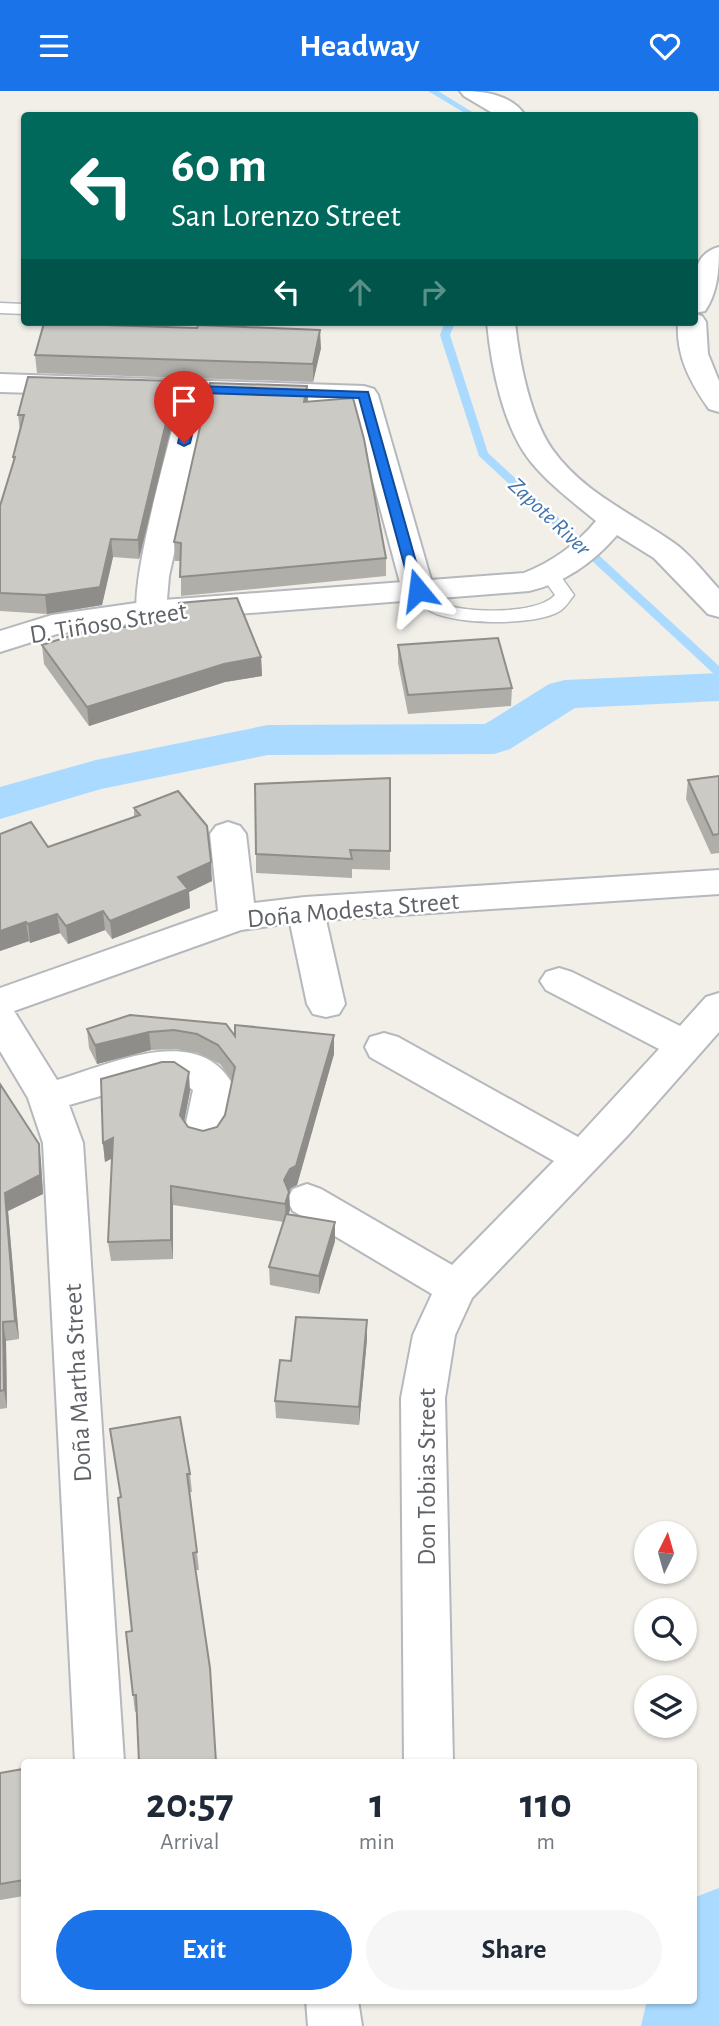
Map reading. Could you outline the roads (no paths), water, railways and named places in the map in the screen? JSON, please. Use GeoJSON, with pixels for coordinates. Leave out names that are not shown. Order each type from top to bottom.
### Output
{"type":"FeatureCollection","features":[{"type":"Feature","properties":{"kind":"street"},"geometry":{"type":"LineString","coordinates":[[471,91],[508,112]]}},
{"type":"Feature","properties":{"kind":"street"},"geometry":{"type":"LineString","coordinates":[[698,297],[709,266],[719,255]]}},
{"type":"Feature","properties":{"kind":"street"},"geometry":{"type":"LineString","coordinates":[[501,326],[504,351],[526,429],[541,455],[607,528],[665,551],[719,607]]}},
{"type":"Feature","properties":{"kind":"street"},"geometry":{"type":"LineString","coordinates":[[692,326],[696,361],[709,390],[719,403]]}},
{"type":"Feature","properties":{"kind":"street"},"geometry":{"type":"LineString","coordinates":[[0,383],[364,395],[418,590]]}},
{"type":"Feature","properties":{"kind":"street"},"geometry":{"type":"LineString","coordinates":[[150,611],[153,576],[197,389]]}},
{"type":"Feature","properties":{"kind":"street","name":"D. Tiñoso Street"},"geometry":{"type":"LineString","coordinates":[[0,642],[52,625],[150,611],[528,582],[558,570],[607,528]]}},
{"type":"Feature","properties":{"kind":"street"},"geometry":{"type":"LineString","coordinates":[[228,834],[237,918]]}},
{"type":"Feature","properties":{"kind":"street","name":"Doña Modesta Street"},"geometry":{"type":"LineString","coordinates":[[0,1002],[237,918],[305,909],[719,882]]}},
{"type":"Feature","properties":{"kind":"street"},"geometry":{"type":"LineString","coordinates":[[305,909],[326,1004]]}},
{"type":"Feature","properties":{"kind":"street"},"geometry":{"type":"LineString","coordinates":[[559,981],[685,1045]]}},
{"type":"Feature","properties":{"kind":"street","name":"Don Tobias Street"},"geometry":{"type":"LineString","coordinates":[[428,1759],[423,1398],[434,1335],[456,1288],[582,1158],[719,1007]]}},
{"type":"Feature","properties":{"kind":"street","name":"Doña Martha Street"},"geometry":{"type":"LineString","coordinates":[[0,1019],[47,1097],[63,1143],[99,1759]]}},
{"type":"Feature","properties":{"kind":"street"},"geometry":{"type":"LineString","coordinates":[[384,1047],[582,1158]]}},
{"type":"Feature","properties":{"kind":"street"},"geometry":{"type":"LineString","coordinates":[[47,1097],[163,1064],[184,1064],[214,1084],[204,1132]]}},
{"type":"Feature","properties":{"kind":"street"},"geometry":{"type":"LineString","coordinates":[[307,1200],[456,1288]]}},
{"type":"Feature","properties":{"kind":"street"},"geometry":{"type":"LineString","coordinates":[[332,2004],[335,2026]]}},
{"type":"Feature","properties":{"kind":"lane"},"geometry":{"type":"LineString","coordinates":[[0,308],[21,309]]}},
{"type":"Feature","properties":{"kind":"waterway","name":"Zapote River"},"geometry":{"type":"LineString","coordinates":[[432,91],[468,112]]}},
{"type":"Feature","properties":{"kind":"waterway","name":"Zapote River"},"geometry":{"type":"LineString","coordinates":[[448,326],[445,335],[483,454],[719,672]]}},
{"type":"Feature","properties":{"kind":"waterway"},"geometry":{"type":"LineString","coordinates":[[0,803],[96,775],[268,740],[494,739],[565,694],[719,687]]}},
{"type":"Feature","properties":{"kind":"waterway","name":"Zapote River"},"geometry":{"type":"LineString","coordinates":[[702,2026],[719,1947]]}}]}
